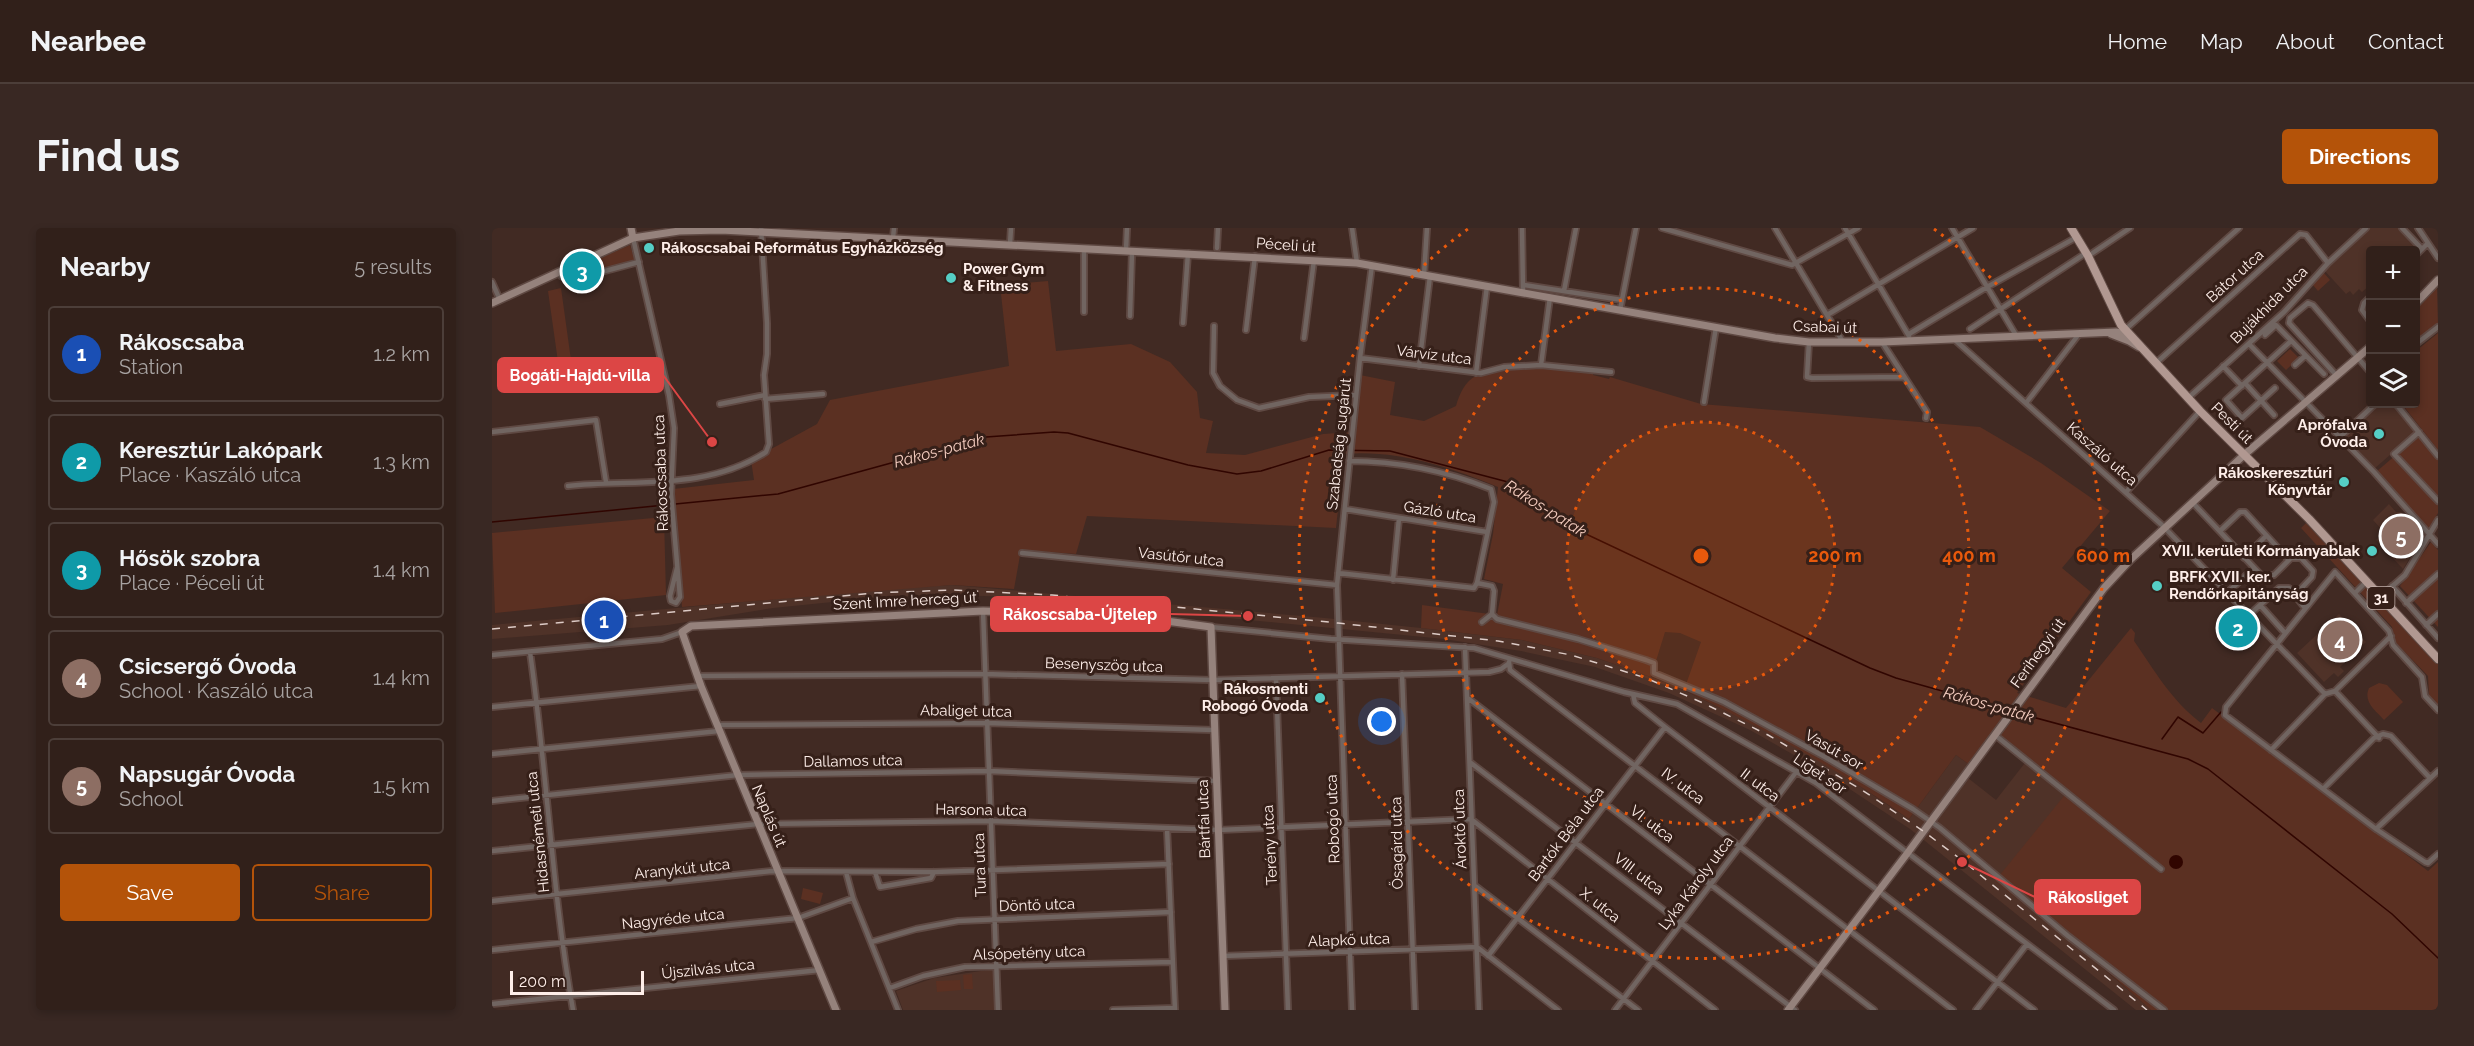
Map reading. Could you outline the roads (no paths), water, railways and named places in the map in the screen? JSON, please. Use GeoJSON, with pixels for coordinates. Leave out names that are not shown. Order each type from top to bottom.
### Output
{"type":"FeatureCollection","features":[{"type":"Feature","properties":{"kind":"main road","name":"Pesti út"},"geometry":{"type":"LineString","coordinates":[[2071,228],[2087,254],[2123,330],[2158,361],[2200,411],[2309,519],[2438,659]]}},
{"type":"Feature","properties":{"kind":"street"},"geometry":{"type":"LineString","coordinates":[[631,228],[633,238]]}},
{"type":"Feature","properties":{"kind":"street"},"geometry":{"type":"LineString","coordinates":[[893,238],[894,228]]}},
{"type":"Feature","properties":{"kind":"street"},"geometry":{"type":"LineString","coordinates":[[1010,244],[1011,228]]}},
{"type":"Feature","properties":{"kind":"street"},"geometry":{"type":"LineString","coordinates":[[1127,228],[1130,316]]}},
{"type":"Feature","properties":{"kind":"street"},"geometry":{"type":"LineString","coordinates":[[1217,248],[1218,228]]}},
{"type":"Feature","properties":{"kind":"street"},"geometry":{"type":"LineString","coordinates":[[1352,228],[1357,263]]}},
{"type":"Feature","properties":{"kind":"street"},"geometry":{"type":"LineString","coordinates":[[1419,366],[1427,275],[1427,228]]}},
{"type":"Feature","properties":{"kind":"street"},"geometry":{"type":"LineString","coordinates":[[1522,228],[1523,289],[1564,291],[1622,300]]}},
{"type":"Feature","properties":{"kind":"street"},"geometry":{"type":"LineString","coordinates":[[1564,291],[1576,228]]}},
{"type":"Feature","properties":{"kind":"street"},"geometry":{"type":"LineString","coordinates":[[1620,310],[1636,228]]}},
{"type":"Feature","properties":{"kind":"street"},"geometry":{"type":"LineString","coordinates":[[1662,228],[1792,265],[1847,231],[1858,228]]}},
{"type":"Feature","properties":{"kind":"street"},"geometry":{"type":"LineString","coordinates":[[1775,228],[1843,342]]}},
{"type":"Feature","properties":{"kind":"street"},"geometry":{"type":"LineString","coordinates":[[1952,228],[2017,337]]}},
{"type":"Feature","properties":{"kind":"street"},"geometry":{"type":"LineString","coordinates":[[1827,315],[1973,228]]}},
{"type":"Feature","properties":{"kind":"street"},"geometry":{"type":"LineString","coordinates":[[1970,329],[1999,308],[2130,228]]}},
{"type":"Feature","properties":{"kind":"street"},"geometry":{"type":"LineString","coordinates":[[2123,330],[2239,228]]}},
{"type":"Feature","properties":{"kind":"street","name":"Bujákhida utca"},"geometry":{"type":"LineString","coordinates":[[2188,398],[2284,312],[2328,262],[2367,228]]}},
{"type":"Feature","properties":{"kind":"street"},"geometry":{"type":"LineString","coordinates":[[2402,228],[2422,249],[2428,243]]}},
{"type":"Feature","properties":{"kind":"street"},"geometry":{"type":"LineString","coordinates":[[2418,228],[2438,258]]}},
{"type":"Feature","properties":{"kind":"street"},"geometry":{"type":"LineString","coordinates":[[567,486],[606,482],[672,482],[705,477],[725,471],[766,452],[769,444],[765,397],[767,323],[761,230]]}},
{"type":"Feature","properties":{"kind":"street","name":"Péceli út"},"geometry":{"type":"LineString","coordinates":[[492,303],[633,238],[679,231],[761,230],[1357,263],[1487,286],[1523,289],[1550,297]]}},
{"type":"Feature","properties":{"kind":"street"},"geometry":{"type":"LineString","coordinates":[[1847,231],[1910,338],[1986,286],[2077,237]]}},
{"type":"Feature","properties":{"kind":"street","name":"Bátor utca"},"geometry":{"type":"LineString","coordinates":[[2158,361],[2300,234],[2306,235],[2328,262]]}},
{"type":"Feature","properties":{"kind":"street","name":"Rákoscsaba utca"},"geometry":{"type":"LineString","coordinates":[[633,238],[669,395],[674,428],[671,497],[680,597],[676,603],[671,601],[670,596],[677,568]]}},
{"type":"Feature","properties":{"kind":"street"},"geometry":{"type":"LineString","coordinates":[[1084,248],[1084,312]]}},
{"type":"Feature","properties":{"kind":"street"},"geometry":{"type":"LineString","coordinates":[[1183,323],[1188,253]]}},
{"type":"Feature","properties":{"kind":"street"},"geometry":{"type":"LineString","coordinates":[[1246,330],[1254,256]]}},
{"type":"Feature","properties":{"kind":"street"},"geometry":{"type":"LineString","coordinates":[[1305,338],[1314,260]]}},
{"type":"Feature","properties":{"kind":"street"},"geometry":{"type":"LineString","coordinates":[[558,272],[561,276],[571,280],[639,262]]}},
{"type":"Feature","properties":{"kind":"street","name":"Szabadság sugárút"},"geometry":{"type":"LineString","coordinates":[[1338,626],[1337,585],[1344,509],[1372,265]]}},
{"type":"Feature","properties":{"kind":"street"},"geometry":{"type":"LineString","coordinates":[[492,282],[500,300]]}},
{"type":"Feature","properties":{"kind":"street"},"geometry":{"type":"LineString","coordinates":[[2418,300],[2437,283]]}},
{"type":"Feature","properties":{"kind":"street"},"geometry":{"type":"LineString","coordinates":[[1476,373],[1487,286]]}},
{"type":"Feature","properties":{"kind":"street"},"geometry":{"type":"LineString","coordinates":[[1541,365],[1550,297]]}},
{"type":"Feature","properties":{"kind":"street","name":"Csabai út"},"geometry":{"type":"LineString","coordinates":[[1550,297],[1809,342],[1882,342],[1910,338],[1955,340],[2123,330]]}},
{"type":"Feature","properties":{"kind":"street"},"geometry":{"type":"LineString","coordinates":[[2366,301],[2362,310],[2366,316]]}},
{"type":"Feature","properties":{"kind":"street"},"geometry":{"type":"LineString","coordinates":[[2336,375],[2289,323],[2290,318],[2306,304],[2313,305],[2366,367]]}},
{"type":"Feature","properties":{"kind":"street"},"geometry":{"type":"LineString","coordinates":[[2265,336],[2276,325],[2324,374]]}},
{"type":"Feature","properties":{"kind":"street"},"geometry":{"type":"LineString","coordinates":[[1214,326],[1213,373],[1220,386],[1237,400],[1259,408],[1309,397],[1356,394]]}},
{"type":"Feature","properties":{"kind":"street"},"geometry":{"type":"LineString","coordinates":[[1704,402],[1716,327]]}},
{"type":"Feature","properties":{"kind":"street"},"geometry":{"type":"LineString","coordinates":[[2420,340],[2438,327]]}},
{"type":"Feature","properties":{"kind":"street","name":"Csabai út"},"geometry":{"type":"LineString","coordinates":[[2103,332],[2129,341],[2144,350]]}},
{"type":"Feature","properties":{"kind":"street"},"geometry":{"type":"LineString","coordinates":[[2026,403],[2079,334]]}},
{"type":"Feature","properties":{"kind":"street","name":"Kaszáló utca"},"geometry":{"type":"LineString","coordinates":[[1955,340],[2127,491],[2325,694]]}},
{"type":"Feature","properties":{"kind":"street"},"geometry":{"type":"LineString","coordinates":[[2275,388],[2242,418],[2226,400],[2291,341]]}},
{"type":"Feature","properties":{"kind":"street"},"geometry":{"type":"LineString","coordinates":[[1809,342],[1807,376],[1812,378],[1904,376]]}},
{"type":"Feature","properties":{"kind":"street"},"geometry":{"type":"LineString","coordinates":[[1882,342],[1927,412],[1926,418]]}},
{"type":"Feature","properties":{"kind":"street"},"geometry":{"type":"LineString","coordinates":[[2249,344],[2340,437],[2438,544]]}},
{"type":"Feature","properties":{"kind":"street","name":"Ferihegyi út"},"geometry":{"type":"LineString","coordinates":[[1791,1009],[2104,588],[2244,455],[2366,351]]}},
{"type":"Feature","properties":{"kind":"street"},"geometry":{"type":"LineString","coordinates":[[2295,365],[2305,356]]}},
{"type":"Feature","properties":{"kind":"street","name":"Várvíz utca"},"geometry":{"type":"LineString","coordinates":[[1360,358],[1476,373],[1504,367],[1541,365],[1611,372]]}},
{"type":"Feature","properties":{"kind":"street"},"geometry":{"type":"LineString","coordinates":[[2223,366],[2274,415]]}},
{"type":"Feature","properties":{"kind":"street"},"geometry":{"type":"LineString","coordinates":[[720,404],[765,397],[823,394]]}},
{"type":"Feature","properties":{"kind":"street"},"geometry":{"type":"LineString","coordinates":[[2340,437],[2371,408]]}},
{"type":"Feature","properties":{"kind":"street"},"geometry":{"type":"LineString","coordinates":[[2399,408],[2438,456]]}},
{"type":"Feature","properties":{"kind":"street"},"geometry":{"type":"LineString","coordinates":[[2127,491],[2200,411]]}},
{"type":"Feature","properties":{"kind":"street"},"geometry":{"type":"LineString","coordinates":[[492,432],[596,420],[606,482]]}},
{"type":"Feature","properties":{"kind":"street"},"geometry":{"type":"LineString","coordinates":[[2419,432],[2394,454],[2438,501]]}},
{"type":"Feature","properties":{"kind":"street","name":"Gázló utca"},"geometry":{"type":"LineString","coordinates":[[1344,509],[1487,532],[1494,502],[1491,489],[1465,478],[1384,461],[1349,459]]}},
{"type":"Feature","properties":{"kind":"street"},"geometry":{"type":"LineString","coordinates":[[2193,503],[2260,575],[2268,577],[2274,575],[2294,556],[2301,558],[2313,571],[2312,577],[2295,595]]}},
{"type":"Feature","properties":{"kind":"street"},"geometry":{"type":"LineString","coordinates":[[2220,531],[2240,512],[2245,512],[2289,560]]}},
{"type":"Feature","properties":{"kind":"street"},"geometry":{"type":"LineString","coordinates":[[1393,580],[1399,518]]}},
{"type":"Feature","properties":{"kind":"street"},"geometry":{"type":"LineString","coordinates":[[2380,597],[2405,575],[2438,522]]}},
{"type":"Feature","properties":{"kind":"street"},"geometry":{"type":"LineString","coordinates":[[1476,585],[1487,532]]}},
{"type":"Feature","properties":{"kind":"street"},"geometry":{"type":"LineString","coordinates":[[2244,558],[2264,538]]}},
{"type":"Feature","properties":{"kind":"street","name":"Vasútőr utca"},"geometry":{"type":"LineString","coordinates":[[1022,553],[1337,585]]}},
{"type":"Feature","properties":{"kind":"street"},"geometry":{"type":"LineString","coordinates":[[2228,593],[2254,568]]}},
{"type":"Feature","properties":{"kind":"street"},"geometry":{"type":"LineString","coordinates":[[2438,710],[2425,696],[2422,676],[2393,645],[2385,626],[2335,572],[2224,711],[2225,715],[2376,829],[2425,862],[2428,863],[2438,854]]}},
{"type":"Feature","properties":{"kind":"street"},"geometry":{"type":"LineString","coordinates":[[1338,573],[1393,580],[1492,586],[1494,591],[1492,615],[1482,622]]}},
{"type":"Feature","properties":{"kind":"street"},"geometry":{"type":"LineString","coordinates":[[2406,603],[2438,574]]}},
{"type":"Feature","properties":{"kind":"street"},"geometry":{"type":"LineString","coordinates":[[2355,592],[2366,582]]}},
{"type":"Feature","properties":{"kind":"street"},"geometry":{"type":"LineString","coordinates":[[2249,615],[2283,586],[2289,588],[2305,608]]}},
{"type":"Feature","properties":{"kind":"street"},"geometry":{"type":"LineString","coordinates":[[2392,586],[2438,638]]}},
{"type":"Feature","properties":{"kind":"street"},"geometry":{"type":"LineString","coordinates":[[2260,605],[2285,633]]}},
{"type":"Feature","properties":{"kind":"street","name":"Szent Imre herceg út"},"geometry":{"type":"LineString","coordinates":[[492,655],[662,639],[691,626],[723,623],[983,611],[1121,615],[1339,640],[1465,647]]}},
{"type":"Feature","properties":{"kind":"street","name":"Tura utca"},"geometry":{"type":"LineString","coordinates":[[983,611],[998,1010]]}},
{"type":"Feature","properties":{"kind":"street"},"geometry":{"type":"LineString","coordinates":[[2426,625],[2438,614]]}},
{"type":"Feature","properties":{"kind":"street","name":"Vasút sor"},"geometry":{"type":"LineString","coordinates":[[1492,615],[1504,623],[1578,639],[1654,663],[1654,673],[1725,702],[1825,757],[1913,809],[1971,854],[2068,936],[2164,1010]]}},
{"type":"Feature","properties":{"kind":"street","name":"Robogó utca"},"geometry":{"type":"LineString","coordinates":[[1338,626],[1352,1010]]}},
{"type":"Feature","properties":{"kind":"street","name":"Bártfai utca"},"geometry":{"type":"LineString","coordinates":[[1211,627],[1225,1010]]}},
{"type":"Feature","properties":{"kind":"street","name":"Naplás út"},"geometry":{"type":"LineString","coordinates":[[682,632],[718,728],[836,1010]]}},
{"type":"Feature","properties":{"kind":"street"},"geometry":{"type":"LineString","coordinates":[[2271,750],[2325,694],[2335,691],[2391,636]]}},
{"type":"Feature","properties":{"kind":"street","name":"Liget sor"},"geometry":{"type":"LineString","coordinates":[[1465,647],[1509,662],[1677,704],[1797,771],[1816,783],[2114,1010]]}},
{"type":"Feature","properties":{"kind":"street","name":"Ároktő utca"},"geometry":{"type":"LineString","coordinates":[[1465,647],[1469,699],[1471,819],[1479,1010]]}},
{"type":"Feature","properties":{"kind":"street","name":"Hidasnémeti utca"},"geometry":{"type":"LineString","coordinates":[[530,652],[548,795],[557,894],[573,1010]]}},
{"type":"Feature","properties":{"kind":"street","name":"Besenyszög utca"},"geometry":{"type":"LineString","coordinates":[[697,676],[984,674],[1213,680],[1276,679],[1489,672],[1501,669],[1509,662]]}},
{"type":"Feature","properties":{"kind":"street","name":"IV. utca"},"geometry":{"type":"LineString","coordinates":[[1509,662],[1510,670],[1741,845],[1953,1010]]}},
{"type":"Feature","properties":{"kind":"street","name":"Ősagárd utca"},"geometry":{"type":"LineString","coordinates":[[1402,674],[1415,1010]]}},
{"type":"Feature","properties":{"kind":"street","name":"Terény utca"},"geometry":{"type":"LineString","coordinates":[[1276,679],[1288,1010]]}},
{"type":"Feature","properties":{"kind":"street"},"geometry":{"type":"LineString","coordinates":[[492,707],[701,686]]}},
{"type":"Feature","properties":{"kind":"street"},"geometry":{"type":"LineString","coordinates":[[2335,691],[2379,738]]}},
{"type":"Feature","properties":{"kind":"street","name":"II. utca"},"geometry":{"type":"LineString","coordinates":[[1633,694],[1635,703],[1665,728],[2034,1010]]}},
{"type":"Feature","properties":{"kind":"street","name":"VI. utca"},"geometry":{"type":"LineString","coordinates":[[1469,699],[1874,1010]]}},
{"type":"Feature","properties":{"kind":"street","name":"Abaliget utca"},"geometry":{"type":"LineString","coordinates":[[492,754],[718,728],[987,723],[1214,730]]}},
{"type":"Feature","properties":{"kind":"street","name":"Bartók Béla utca"},"geometry":{"type":"LineString","coordinates":[[1488,956],[1665,728]]}},
{"type":"Feature","properties":{"kind":"street"},"geometry":{"type":"LineString","coordinates":[[2323,789],[2374,738],[2379,738],[2383,734],[2391,736],[2430,778]]}},
{"type":"Feature","properties":{"kind":"street"},"geometry":{"type":"LineString","coordinates":[[1995,735],[2161,869]]}},
{"type":"Feature","properties":{"kind":"street","name":"VIII. utca"},"geometry":{"type":"LineString","coordinates":[[1470,763],[1682,921],[1791,1009]]}},
{"type":"Feature","properties":{"kind":"street","name":"Dallamos utca"},"geometry":{"type":"LineString","coordinates":[[492,801],[738,775],[989,771],[1216,781]]}},
{"type":"Feature","properties":{"kind":"street","name":"Lyka Károly utca"},"geometry":{"type":"LineString","coordinates":[[1615,1010],[1797,771]]}},
{"type":"Feature","properties":{"kind":"street"},"geometry":{"type":"LineString","coordinates":[[2376,829],[2438,771]]}},
{"type":"Feature","properties":{"kind":"street","name":"Harsona utca"},"geometry":{"type":"LineString","coordinates":[[492,851],[758,824],[990,821],[1218,830],[1471,819]]}},
{"type":"Feature","properties":{"kind":"street","name":"X. utca"},"geometry":{"type":"LineString","coordinates":[[1471,819],[1715,1010]]}},
{"type":"Feature","properties":{"kind":"street"},"geometry":{"type":"LineString","coordinates":[[1113,1010],[1175,1009],[1167,828]]}},
{"type":"Feature","properties":{"kind":"street","name":"Aranykút utca"},"geometry":{"type":"LineString","coordinates":[[492,901],[778,871],[934,872],[1169,864]]}},
{"type":"Feature","properties":{"kind":"street"},"geometry":{"type":"LineString","coordinates":[[846,872],[853,898],[898,1010]]}},
{"type":"Feature","properties":{"kind":"street","name":"Aranykút utca"},"geometry":{"type":"LineString","coordinates":[[875,872],[880,887],[931,878],[934,872]]}},
{"type":"Feature","properties":{"kind":"street"},"geometry":{"type":"LineString","coordinates":[[1474,885],[1638,1010]]}},
{"type":"Feature","properties":{"kind":"street","name":"Nagyréde utca"},"geometry":{"type":"LineString","coordinates":[[492,950],[798,918],[853,898]]}},
{"type":"Feature","properties":{"kind":"street","name":"Döntő utca"},"geometry":{"type":"LineString","coordinates":[[871,942],[937,925],[994,918],[1171,912]]}},
{"type":"Feature","properties":{"kind":"street"},"geometry":{"type":"LineString","coordinates":[[1976,1010],[2027,944]]}},
{"type":"Feature","properties":{"kind":"street"},"geometry":{"type":"LineString","coordinates":[[1477,947],[1558,1010]]}},
{"type":"Feature","properties":{"kind":"street","name":"Alapkő utca"},"geometry":{"type":"LineString","coordinates":[[1223,956],[1477,947]]}},
{"type":"Feature","properties":{"kind":"street","name":"Alsópetény utca"},"geometry":{"type":"LineString","coordinates":[[890,988],[923,976],[965,967],[1172,962]]}},
{"type":"Feature","properties":{"kind":"street","name":"Újszilvás utca"},"geometry":{"type":"LineString","coordinates":[[492,1004],[820,970]]}},
{"type":"Feature","properties":{"kind":"street"},"geometry":{"type":"LineString","coordinates":[[1704,1010],[1708,1005]]}},
{"type":"Feature","properties":{"kind":"waterway","name":"Rákos-patak"},"geometry":{"type":"LineString","coordinates":[[492,522],[778,494],[986,437],[1068,433],[1188,465],[1237,474],[1261,471],[1329,450],[1390,451],[1508,482],[1528,493],[1552,515],[1569,526],[1870,668],[1896,678],[2010,710]]}},
{"type":"Feature","properties":{"kind":"waterway","name":"Rákos-patak"},"geometry":{"type":"LineString","coordinates":[[2014,712],[2188,759],[2208,769],[2392,914],[2438,958]]}},
{"type":"Feature","properties":{"kind":"waterway"},"geometry":{"type":"LineString","coordinates":[[2162,739],[2178,717],[2203,733],[2221,712]]}},
{"type":"Feature","properties":{"kind":"railway"},"geometry":{"type":"LineString","coordinates":[[492,629],[873,593],[952,590],[1052,595],[1338,623],[1498,641],[1571,655],[1646,678],[1703,703],[1768,735],[1862,790],[1963,861],[2147,1010]]}},
{"type":"Feature","properties":{"kind":"place","name":"Rákoscsabai Református Egyházközség"},"geometry":{"type":"Point","coordinates":[649,248]}},
{"type":"Feature","properties":{"kind":"place","name":"Hősök szobra"},"geometry":{"type":"Point","coordinates":[582,271]}},
{"type":"Feature","properties":{"kind":"place","name":"Power Gym & Fitness"},"geometry":{"type":"Point","coordinates":[951,278]}},
{"type":"Feature","properties":{"kind":"place","name":"Aprófalva Óvoda"},"geometry":{"type":"Point","coordinates":[2379,434]}},
{"type":"Feature","properties":{"kind":"place","name":"Bogáti-Hajdú-villa"},"geometry":{"type":"Point","coordinates":[712,442]}},
{"type":"Feature","properties":{"kind":"place","name":"Rákoskeresztúri Könyvtár"},"geometry":{"type":"Point","coordinates":[2344,482]}},
{"type":"Feature","properties":{"kind":"place","name":"Napsugár Óvoda"},"geometry":{"type":"Point","coordinates":[2401,536]}},
{"type":"Feature","properties":{"kind":"place","name":"XVII. kerületi Kormányablak"},"geometry":{"type":"Point","coordinates":[2372,551]}},
{"type":"Feature","properties":{"kind":"place","name":"BRFK XVII. ker. Rendőrkapitányság"},"geometry":{"type":"Point","coordinates":[2157,586]}},
{"type":"Feature","properties":{"kind":"place","name":"Rákoscsaba-Újtelep"},"geometry":{"type":"Point","coordinates":[1248,616]}},
{"type":"Feature","properties":{"kind":"place","name":"Rákoscsaba"},"geometry":{"type":"Point","coordinates":[604,620]}},
{"type":"Feature","properties":{"kind":"place","name":"Keresztúr Lakópark"},"geometry":{"type":"Point","coordinates":[2238,628]}},
{"type":"Feature","properties":{"kind":"place","name":"Csicsergő Óvoda"},"geometry":{"type":"Point","coordinates":[2340,640]}},
{"type":"Feature","properties":{"kind":"place","name":"Rákosmenti Robogó Óvoda"},"geometry":{"type":"Point","coordinates":[1320,698]}},
{"type":"Feature","properties":{"kind":"place","name":"Rákosliget"},"geometry":{"type":"Point","coordinates":[1962,862]}}]}
